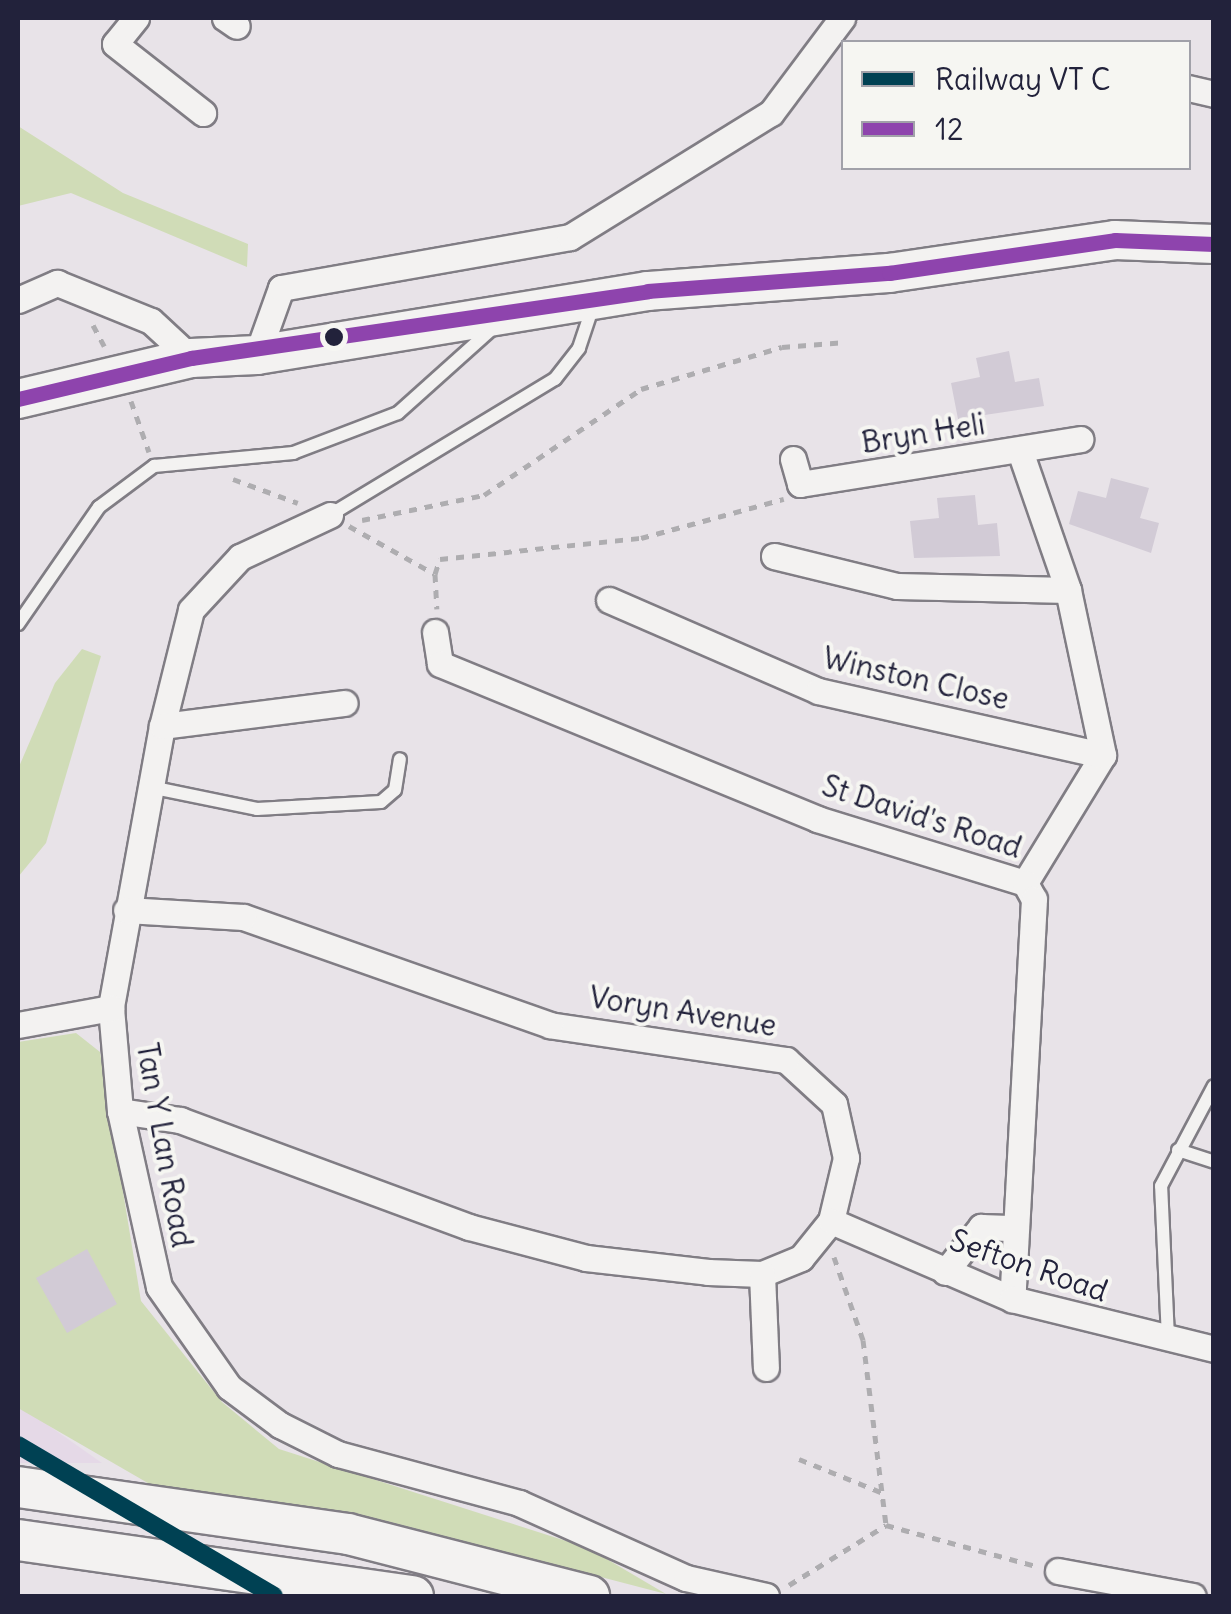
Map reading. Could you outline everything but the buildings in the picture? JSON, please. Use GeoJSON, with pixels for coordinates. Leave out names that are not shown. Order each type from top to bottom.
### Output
{"type":"FeatureCollection","features":[{"type":"Feature","properties":{"kind":"highway"},"geometry":{"type":"LineString","coordinates":[[18,1487],[348,1534],[589,1596]]}},
{"type":"Feature","properties":{"kind":"highway"},"geometry":{"type":"LineString","coordinates":[[18,1540],[413,1596]]}},
{"type":"Feature","properties":{"kind":"main road"},"geometry":{"type":"LineString","coordinates":[[18,400],[191,358],[258,355],[505,318],[596,299],[889,273],[1115,240],[1214,244]]}},
{"type":"Feature","properties":{"kind":"street"},"geometry":{"type":"LineString","coordinates":[[136,18],[115,44],[203,113]]}},
{"type":"Feature","properties":{"kind":"street"},"geometry":{"type":"LineString","coordinates":[[258,355],[281,288],[570,237],[771,113],[842,18]]}},
{"type":"Feature","properties":{"kind":"street"},"geometry":{"type":"LineString","coordinates":[[18,300],[57,283],[151,322],[191,358]]}},
{"type":"Feature","properties":{"kind":"street","name":"Bryn Heli"},"geometry":{"type":"LineString","coordinates":[[797,472],[1020,451],[1080,438]]}},
{"type":"Feature","properties":{"kind":"street"},"geometry":{"type":"LineString","coordinates":[[1020,451],[1068,590],[1103,755],[1025,882]]}},
{"type":"Feature","properties":{"kind":"street","name":"Tan Y Lan Road"},"geometry":{"type":"LineString","coordinates":[[330,515],[240,557],[191,610],[162,726],[111,1008],[120,1111],[159,1286],[191,1342],[255,1406],[338,1454],[519,1504],[686,1578],[767,1596]]}},
{"type":"Feature","properties":{"kind":"street"},"geometry":{"type":"LineString","coordinates":[[774,556],[896,586],[1068,590]]}},
{"type":"Feature","properties":{"kind":"street","name":"Winston Close"},"geometry":{"type":"LineString","coordinates":[[609,600],[818,691],[1103,755]]}},
{"type":"Feature","properties":{"kind":"street","name":"St David's Road"},"geometry":{"type":"LineString","coordinates":[[434,632],[440,664],[817,819],[1025,882],[1034,900],[1012,1300]]}},
{"type":"Feature","properties":{"kind":"street"},"geometry":{"type":"LineString","coordinates":[[162,726],[345,703]]}},
{"type":"Feature","properties":{"kind":"street","name":"Voryn Avenue"},"geometry":{"type":"LineString","coordinates":[[126,910],[243,917],[550,1025],[786,1060],[834,1104],[844,1132],[831,1221],[817,1244]]}},
{"type":"Feature","properties":{"kind":"street"},"geometry":{"type":"LineString","coordinates":[[18,1025],[111,1008]]}},
{"type":"Feature","properties":{"kind":"street"},"geometry":{"type":"LineString","coordinates":[[120,1111],[180,1120],[469,1227],[586,1258],[762,1274],[817,1244]]}},
{"type":"Feature","properties":{"kind":"street","name":"Sefton Road"},"geometry":{"type":"LineString","coordinates":[[831,1221],[1012,1300],[1214,1348]]}},
{"type":"Feature","properties":{"kind":"street"},"geometry":{"type":"LineString","coordinates":[[946,1272],[982,1227],[1016,1228]]}},
{"type":"Feature","properties":{"kind":"street"},"geometry":{"type":"LineString","coordinates":[[762,1274],[766,1368]]}},
{"type":"Feature","properties":{"kind":"street"},"geometry":{"type":"LineString","coordinates":[[1058,1572],[1193,1596]]}},
{"type":"Feature","properties":{"kind":"lane"},"geometry":{"type":"LineString","coordinates":[[330,515],[555,379],[579,348],[596,299]]}},
{"type":"Feature","properties":{"kind":"lane"},"geometry":{"type":"LineString","coordinates":[[18,624],[99,507],[154,466],[293,453],[398,413],[505,318]]}},
{"type":"Feature","properties":{"kind":"lane"},"geometry":{"type":"LineString","coordinates":[[150,787],[257,810],[382,802],[395,790],[400,758]]}},
{"type":"Feature","properties":{"kind":"lane"},"geometry":{"type":"LineString","coordinates":[[1168,1340],[1162,1186],[1214,1086]]}},
{"type":"Feature","properties":{"kind":"lane"},"geometry":{"type":"LineString","coordinates":[[1178,1150],[1214,1162]]}},
{"type":"Feature","properties":{"kind":"path"},"geometry":{"type":"LineString","coordinates":[[435,574],[344,523],[484,494],[641,389],[782,348],[846,342]]}},
{"type":"Feature","properties":{"kind":"path"},"geometry":{"type":"LineString","coordinates":[[126,390],[154,466]]}},
{"type":"Feature","properties":{"kind":"path"},"geometry":{"type":"LineString","coordinates":[[434,632],[435,574],[440,560],[641,538],[755,513],[797,472]]}},
{"type":"Feature","properties":{"kind":"path"},"geometry":{"type":"LineString","coordinates":[[215,473],[330,515]]}},
{"type":"Feature","properties":{"kind":"path"},"geometry":{"type":"LineString","coordinates":[[817,1244],[843,1264],[886,1525]]}},
{"type":"Feature","properties":{"kind":"path"},"geometry":{"type":"LineString","coordinates":[[799,1460],[883,1493]]}},
{"type":"Feature","properties":{"kind":"path"},"geometry":{"type":"LineString","coordinates":[[767,1596],[886,1525],[1058,1572]]}},
{"type":"Feature","properties":{"kind":"shaded area"},"geometry":{"type":"Polygon","coordinates":[[[18,1404],[102,1463],[18,1463],[18,1404]]]}},
{"type":"Feature","properties":{"kind":"green space"},"geometry":{"type":"Polygon","coordinates":[[[18,126],[123,193],[248,244],[247,267],[71,193],[18,206],[18,126]]]}},
{"type":"Feature","properties":{"kind":"green space"},"geometry":{"type":"Polygon","coordinates":[[[82,649],[101,656],[46,843],[18,877],[18,769],[55,683],[82,649]]]}},
{"type":"Feature","properties":{"kind":"green space"},"geometry":{"type":"Polygon","coordinates":[[[76,1033],[100,1052],[141,1301],[222,1402],[279,1449],[588,1548],[666,1594],[386,1521],[153,1486],[18,1408],[18,1042],[76,1033]]]}},
{"type":"Feature","properties":{"kind":"transit line","name":"12"},"geometry":{"type":"LineString","coordinates":[[18,399],[191,358],[648,291],[889,273],[1115,240],[1214,244]]}},
{"type":"Feature","properties":{"kind":"transit line"},"geometry":{"type":"LineString","coordinates":[[18,1445],[274,1596]]}}]}
